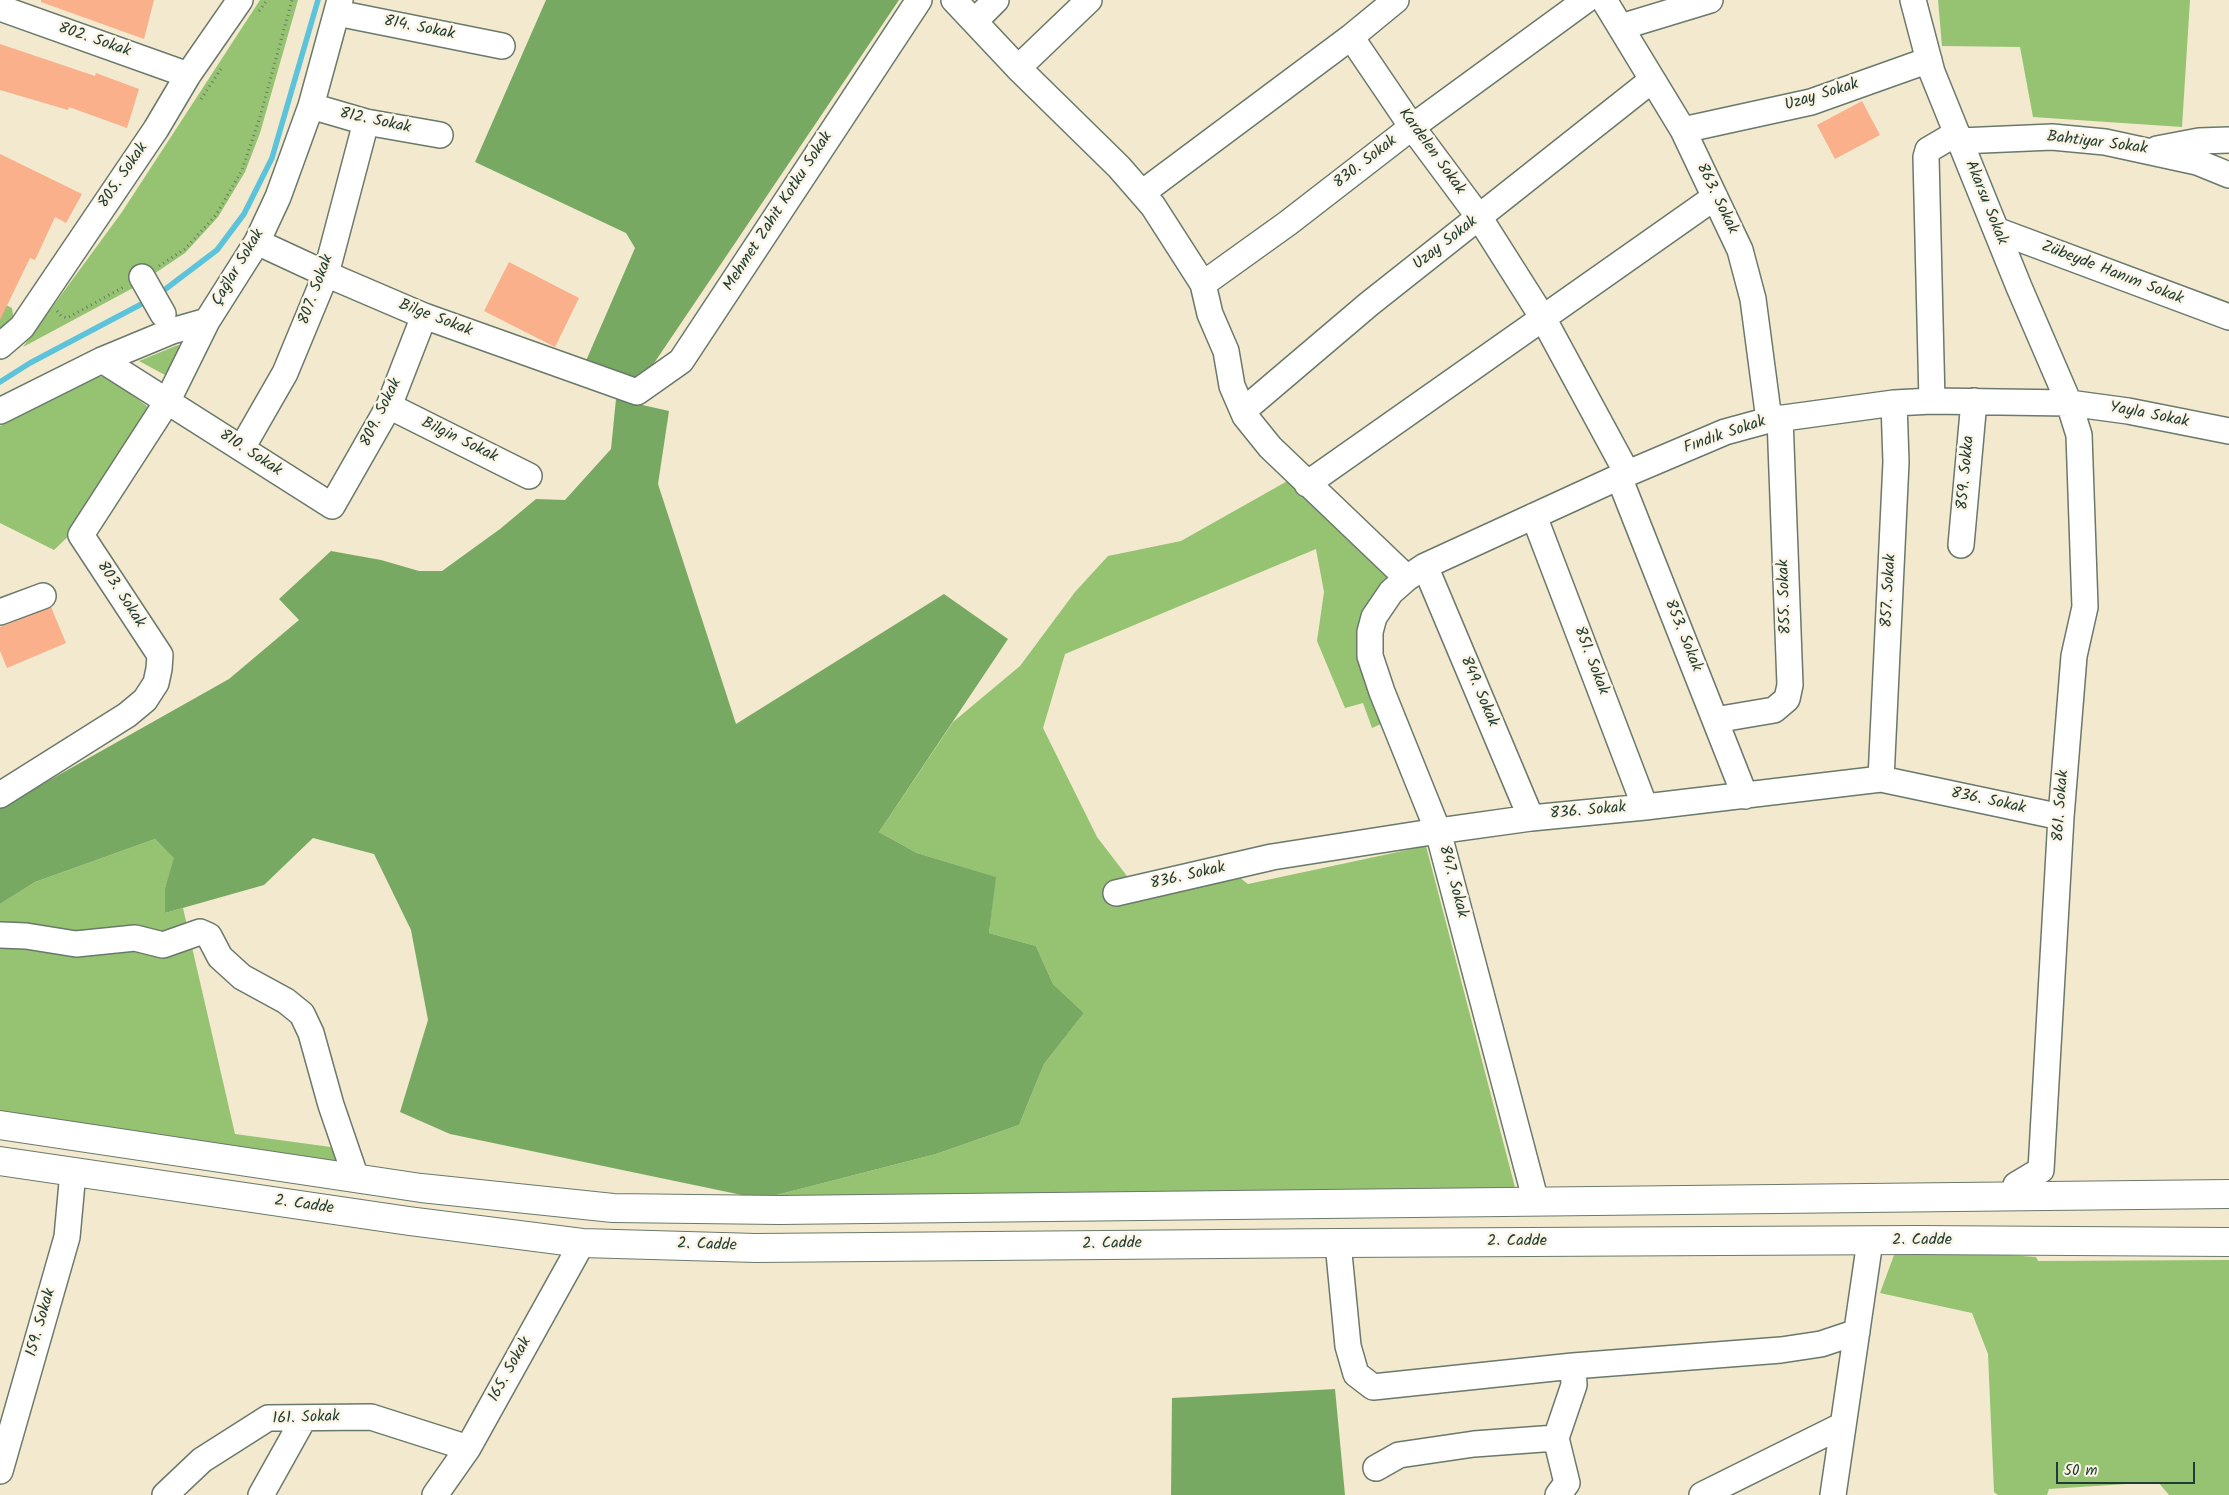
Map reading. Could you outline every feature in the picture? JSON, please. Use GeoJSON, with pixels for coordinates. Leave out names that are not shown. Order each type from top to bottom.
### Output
{"type":"FeatureCollection","features":[{"type":"Feature","properties":{"kind":"main road"},"geometry":{"type":"LineString","coordinates":[[0,1125],[431,1189],[613,1208],[779,1210],[2229,1194]]}},
{"type":"Feature","properties":{"kind":"main road","name":"2. Cadde"},"geometry":{"type":"LineString","coordinates":[[0,1161],[399,1220],[582,1243],[756,1248],[1338,1242],[2229,1242]]}},
{"type":"Feature","properties":{"kind":"street","name":"805. Sokak"},"geometry":{"type":"LineString","coordinates":[[0,346],[22,327],[156,129],[188,75],[240,0]]}},
{"type":"Feature","properties":{"kind":"street","name":"Mehmet Zahit Kotku Sokak"},"geometry":{"type":"LineString","coordinates":[[617,386],[637,392],[681,361],[919,0]]}},
{"type":"Feature","properties":{"kind":"street"},"geometry":{"type":"LineString","coordinates":[[954,0],[1018,68],[1118,167],[1153,206],[1203,284],[1210,314],[1226,351],[1232,386],[1243,411],[1270,447],[1307,484],[1416,572]]}},
{"type":"Feature","properties":{"kind":"street"},"geometry":{"type":"LineString","coordinates":[[975,21],[996,0]]}},
{"type":"Feature","properties":{"kind":"street"},"geometry":{"type":"LineString","coordinates":[[1018,68],[1089,0]]}},
{"type":"Feature","properties":{"kind":"street"},"geometry":{"type":"LineString","coordinates":[[1142,193],[1351,37],[1396,0]]}},
{"type":"Feature","properties":{"kind":"street","name":"830. Sokak"},"geometry":{"type":"LineString","coordinates":[[1203,284],[1288,223],[1412,127],[1586,0]]}},
{"type":"Feature","properties":{"kind":"street","name":"863. Sokak"},"geometry":{"type":"LineString","coordinates":[[1604,0],[1683,130],[1740,250],[1753,299],[1774,419]]}},
{"type":"Feature","properties":{"kind":"street"},"geometry":{"type":"LineString","coordinates":[[1621,27],[1710,0]]}},
{"type":"Feature","properties":{"kind":"street","name":"Akarsu Sokak"},"geometry":{"type":"LineString","coordinates":[[1914,0],[1929,60],[1958,137],[2069,403]]}},
{"type":"Feature","properties":{"kind":"street","name":"814. Sokak"},"geometry":{"type":"LineString","coordinates":[[338,6],[502,46]]}},
{"type":"Feature","properties":{"kind":"street","name":"Çağlar Sokak"},"geometry":{"type":"LineString","coordinates":[[0,410],[102,360],[172,332],[207,321],[257,242],[278,197],[311,106],[338,6]]}},
{"type":"Feature","properties":{"kind":"street","name":"802. Sokak"},"geometry":{"type":"LineString","coordinates":[[0,8],[188,75]]}},
{"type":"Feature","properties":{"kind":"street","name":"Kardelen Sokak"},"geometry":{"type":"LineString","coordinates":[[1351,37],[1412,127],[1479,217],[1543,318],[1623,475]]}},
{"type":"Feature","properties":{"kind":"street","name":"Uzay Sokak"},"geometry":{"type":"LineString","coordinates":[[1683,130],[1811,102],[1929,60]]}},
{"type":"Feature","properties":{"kind":"street","name":"Uzay Sokak"},"geometry":{"type":"LineString","coordinates":[[1243,411],[1369,304],[1652,80]]}},
{"type":"Feature","properties":{"kind":"street","name":"812. Sokak"},"geometry":{"type":"LineString","coordinates":[[311,106],[366,122],[440,135]]}},
{"type":"Feature","properties":{"kind":"street","name":"807. Sokak"},"geometry":{"type":"LineString","coordinates":[[242,448],[285,372],[326,274],[366,122]]}},
{"type":"Feature","properties":{"kind":"street"},"geometry":{"type":"LineString","coordinates":[[1932,401],[1926,157],[1928,150],[1958,137]]}},
{"type":"Feature","properties":{"kind":"street","name":"Bahtiyar Sokak"},"geometry":{"type":"LineString","coordinates":[[1958,137],[2052,137],[2104,142],[2197,162],[2229,175]]}},
{"type":"Feature","properties":{"kind":"street"},"geometry":{"type":"LineString","coordinates":[[2151,151],[2199,141],[2229,140]]}},
{"type":"Feature","properties":{"kind":"street"},"geometry":{"type":"LineString","coordinates":[[1307,484],[1715,197]]}},
{"type":"Feature","properties":{"kind":"street","name":"Zübeyde Hanım Sokak"},"geometry":{"type":"LineString","coordinates":[[1996,230],[2229,317]]}},
{"type":"Feature","properties":{"kind":"street","name":"Bilge Sokak"},"geometry":{"type":"LineString","coordinates":[[257,242],[424,316],[617,386]]}},
{"type":"Feature","properties":{"kind":"street"},"geometry":{"type":"LineString","coordinates":[[142,277],[163,314]]}},
{"type":"Feature","properties":{"kind":"street","name":"809. Sokak"},"geometry":{"type":"LineString","coordinates":[[332,506],[389,406],[424,316]]}},
{"type":"Feature","properties":{"kind":"street"},"geometry":{"type":"LineString","coordinates":[[167,402],[207,321]]}},
{"type":"Feature","properties":{"kind":"street","name":"810. Sokak"},"geometry":{"type":"LineString","coordinates":[[102,360],[332,506]]}},
{"type":"Feature","properties":{"kind":"street","name":"Fındık Sokak"},"geometry":{"type":"LineString","coordinates":[[1416,572],[1623,475],[1725,432],[1774,419],[1894,403],[1974,401],[2069,403]]}},
{"type":"Feature","properties":{"kind":"street","name":"859. Sokka"},"geometry":{"type":"LineString","coordinates":[[1961,545],[1974,401]]}},
{"type":"Feature","properties":{"kind":"street","name":"803. Sokak"},"geometry":{"type":"LineString","coordinates":[[0,795],[127,715],[145,700],[156,683],[160,669],[160,654],[81,535],[167,402]]}},
{"type":"Feature","properties":{"kind":"street","name":"857. Sokak"},"geometry":{"type":"LineString","coordinates":[[1881,779],[1896,462],[1894,403]]}},
{"type":"Feature","properties":{"kind":"street","name":"Yayla Sokak"},"geometry":{"type":"LineString","coordinates":[[2069,403],[2128,411],[2229,432]]}},
{"type":"Feature","properties":{"kind":"street","name":"861. Sokak"},"geometry":{"type":"LineString","coordinates":[[2014,1197],[2016,1185],[2042,1170],[2061,817],[2074,656],[2086,607],[2079,435],[2069,403]]}},
{"type":"Feature","properties":{"kind":"street","name":"Bilgin Sokak"},"geometry":{"type":"LineString","coordinates":[[389,406],[529,476]]}},
{"type":"Feature","properties":{"kind":"street","name":"855. Sokak"},"geometry":{"type":"LineString","coordinates":[[1715,720],[1774,710],[1787,699],[1790,685],[1774,419]]}},
{"type":"Feature","properties":{"kind":"street","name":"853. Sokak"},"geometry":{"type":"LineString","coordinates":[[1623,475],[1745,796]]}},
{"type":"Feature","properties":{"kind":"street","name":"851. Sokak"},"geometry":{"type":"LineString","coordinates":[[1534,516],[1645,807]]}},
{"type":"Feature","properties":{"kind":"street","name":"849. Sokak"},"geometry":{"type":"LineString","coordinates":[[1416,572],[1531,818]]}},
{"type":"Feature","properties":{"kind":"street","name":"847. Sokak"},"geometry":{"type":"LineString","coordinates":[[1416,572],[1391,592],[1374,617],[1370,632],[1370,656],[1382,692],[1438,831],[1536,1202]]}},
{"type":"Feature","properties":{"kind":"street"},"geometry":{"type":"LineString","coordinates":[[0,612],[43,596]]}},
{"type":"Feature","properties":{"kind":"street","name":"836. Sokak"},"geometry":{"type":"LineString","coordinates":[[1116,893],[1272,857],[1438,831],[1531,818],[1745,796],[1881,779],[2061,817]]}},
{"type":"Feature","properties":{"kind":"street"},"geometry":{"type":"LineString","coordinates":[[0,935],[26,936],[76,944],[135,938],[163,945],[200,932],[209,936],[220,957],[242,977],[286,1001],[302,1014],[312,1033],[331,1105],[356,1178]]}},
{"type":"Feature","properties":{"kind":"street","name":"159. Sokak"},"geometry":{"type":"LineString","coordinates":[[0,1472],[67,1237],[73,1172]]}},
{"type":"Feature","properties":{"kind":"street"},"geometry":{"type":"LineString","coordinates":[[1833,1495],[1870,1241]]}},
{"type":"Feature","properties":{"kind":"street"},"geometry":{"type":"LineString","coordinates":[[1338,1242],[1348,1346],[1356,1374],[1373,1387],[1573,1366],[1781,1350],[1821,1344],[1857,1332]]}},
{"type":"Feature","properties":{"kind":"street","name":"165. Sokak"},"geometry":{"type":"LineString","coordinates":[[435,1495],[468,1448],[582,1243]]}},
{"type":"Feature","properties":{"kind":"street"},"geometry":{"type":"LineString","coordinates":[[1558,1495],[1567,1483],[1556,1438],[1574,1385],[1573,1366]]}},
{"type":"Feature","properties":{"kind":"street","name":"161. Sokak"},"geometry":{"type":"LineString","coordinates":[[165,1495],[202,1460],[268,1418],[371,1417],[468,1448]]}},
{"type":"Feature","properties":{"kind":"street"},"geometry":{"type":"LineString","coordinates":[[261,1495],[304,1418]]}},
{"type":"Feature","properties":{"kind":"street"},"geometry":{"type":"LineString","coordinates":[[1702,1495],[1843,1425]]}},
{"type":"Feature","properties":{"kind":"street"},"geometry":{"type":"LineString","coordinates":[[1376,1468],[1399,1454],[1474,1444],[1556,1438]]}},
{"type":"Feature","properties":{"kind":"path"},"geometry":{"type":"LineString","coordinates":[[59,311],[60,316],[67,318],[142,277],[185,249],[216,215],[242,170],[260,117],[292,0]]}},
{"type":"Feature","properties":{"kind":"green space"},"geometry":{"type":"Polygon","coordinates":[[[260,0],[298,0],[260,133],[245,172],[218,217],[185,253],[133,288],[23,347],[122,212],[260,0]]]}},
{"type":"Feature","properties":{"kind":"green space"},"geometry":{"type":"Polygon","coordinates":[[[546,0],[899,0],[642,381],[585,363],[635,248],[626,233],[475,162],[546,0]]]}},
{"type":"Feature","properties":{"kind":"green space"},"geometry":{"type":"Polygon","coordinates":[[[1938,0],[2190,0],[2182,127],[2033,117],[2020,47],[1942,46],[1938,0]]]}},
{"type":"Feature","properties":{"kind":"green space"},"geometry":{"type":"Polygon","coordinates":[[[0,302],[12,308],[13,315],[7,333],[0,339],[0,302]]]}},
{"type":"Feature","properties":{"kind":"green space"},"geometry":{"type":"Polygon","coordinates":[[[178,345],[182,347],[165,375],[139,361],[178,345]]]}},
{"type":"Feature","properties":{"kind":"green space"},"geometry":{"type":"Polygon","coordinates":[[[91,375],[110,378],[152,410],[80,525],[54,550],[0,523],[0,426],[91,375]]]}},
{"type":"Feature","properties":{"kind":"green space"},"geometry":{"type":"Polygon","coordinates":[[[616,399],[669,411],[658,484],[736,724],[944,594],[1008,639],[879,832],[917,853],[996,877],[989,933],[1036,946],[1053,984],[1084,1013],[1044,1064],[1019,1125],[936,1154],[761,1199],[450,1134],[400,1112],[428,1020],[411,930],[374,854],[313,838],[264,885],[165,913],[165,888],[174,858],[155,839],[35,882],[0,904],[0,808],[229,679],[299,620],[279,599],[331,551],[381,560],[419,571],[442,571],[500,529],[536,499],[565,500],[611,449],[616,399]]]}},
{"type":"Feature","properties":{"kind":"green space"},"geometry":{"type":"Polygon","coordinates":[[[1291,479],[1390,572],[1366,663],[1381,724],[1372,728],[1363,703],[1345,708],[1317,641],[1324,592],[1316,549],[1065,654],[1043,728],[1097,837],[1140,893],[1239,877],[1248,884],[1426,846],[1517,1195],[761,1199],[936,1154],[1019,1125],[1044,1064],[1084,1013],[1053,984],[1036,946],[989,933],[995,877],[917,853],[879,832],[953,722],[1020,666],[1075,592],[1108,556],[1181,541],[1291,479]]]}},
{"type":"Feature","properties":{"kind":"green space"},"geometry":{"type":"Polygon","coordinates":[[[155,839],[175,858],[165,888],[165,913],[183,908],[235,1134],[338,1148],[341,1162],[0,1113],[0,904],[35,882],[155,839]]]}},
{"type":"Feature","properties":{"kind":"green space"},"geometry":{"type":"Polygon","coordinates":[[[1897,1247],[2036,1257],[2038,1261],[2229,1260],[2229,1495],[2169,1495],[2158,1482],[2049,1489],[2047,1495],[1998,1495],[1994,1492],[1988,1354],[1972,1313],[1880,1293],[1897,1247]]]}},
{"type":"Feature","properties":{"kind":"green space"},"geometry":{"type":"Polygon","coordinates":[[[1335,1389],[1345,1495],[1171,1495],[1172,1398],[1335,1389]]]}},
{"type":"Feature","properties":{"kind":"building"},"geometry":{"type":"Polygon","coordinates":[[[41,0],[154,0],[144,39],[41,2],[41,0]]]}},
{"type":"Feature","properties":{"kind":"building"},"geometry":{"type":"Polygon","coordinates":[[[0,44],[95,76],[96,73],[139,89],[127,128],[69,107],[68,110],[0,90],[0,44]]]}},
{"type":"Feature","properties":{"kind":"building"},"geometry":{"type":"Polygon","coordinates":[[[1862,101],[1880,135],[1835,159],[1817,125],[1862,101]]]}},
{"type":"Feature","properties":{"kind":"building"},"geometry":{"type":"Polygon","coordinates":[[[0,154],[82,194],[66,223],[55,217],[35,260],[30,258],[0,320],[0,154]]]}},
{"type":"Feature","properties":{"kind":"building"},"geometry":{"type":"Polygon","coordinates":[[[509,262],[579,298],[555,347],[484,311],[509,262]]]}},
{"type":"Feature","properties":{"kind":"building"},"geometry":{"type":"Polygon","coordinates":[[[51,607],[66,643],[7,668],[0,651],[0,627],[51,607]]]}},
{"type":"Feature","properties":{"kind":"waterway"},"geometry":{"type":"LineString","coordinates":[[159,294],[217,250],[244,214],[272,158],[318,0]]}},
{"type":"Feature","properties":{"kind":"waterway"},"geometry":{"type":"LineString","coordinates":[[0,382],[30,363],[149,300]]}}]}
